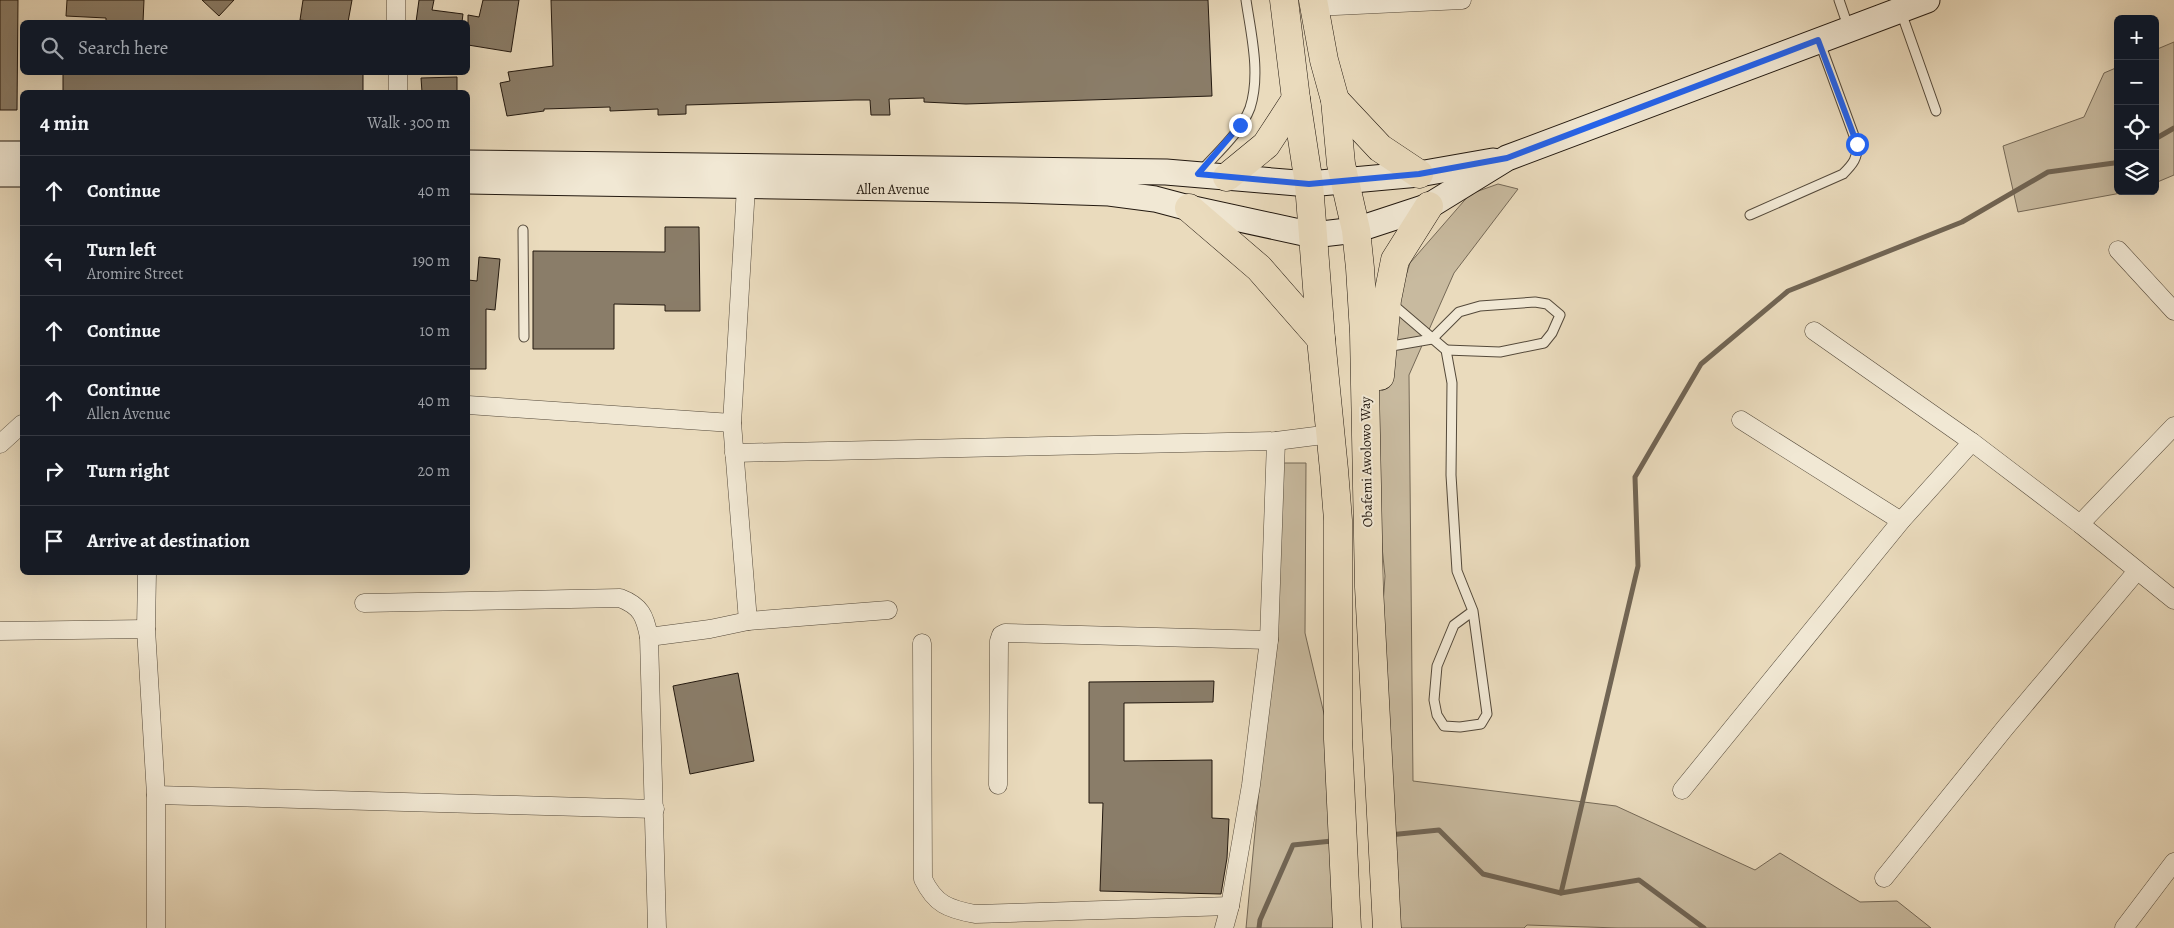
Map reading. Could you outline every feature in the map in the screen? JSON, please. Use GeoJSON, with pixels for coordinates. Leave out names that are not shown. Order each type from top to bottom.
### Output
{"type":"FeatureCollection","features":[{"type":"Feature","properties":{"kind":"main road"},"geometry":{"type":"LineString","coordinates":[[1284,0],[1296,100],[1309,184],[1338,520],[1338,739],[1347,928]]}},
{"type":"Feature","properties":{"kind":"main road"},"geometry":{"type":"LineString","coordinates":[[1507,158],[1927,0]]}},
{"type":"Feature","properties":{"kind":"main road","name":"Obafemi Awolowo Way"},"geometry":{"type":"LineString","coordinates":[[1314,3],[1324,60],[1335,100],[1341,164],[1356,230],[1364,333],[1369,587],[1375,737],[1387,928]]}},
{"type":"Feature","properties":{"kind":"main road"},"geometry":{"type":"LineString","coordinates":[[1227,177],[1266,145],[1296,100]]}},
{"type":"Feature","properties":{"kind":"main road"},"geometry":{"type":"LineString","coordinates":[[1335,100],[1380,148],[1419,174]]}},
{"type":"Feature","properties":{"kind":"main road"},"geometry":{"type":"LineString","coordinates":[[0,154],[20,154]]}},
{"type":"Feature","properties":{"kind":"main road","name":"Allen Avenue"},"geometry":{"type":"LineString","coordinates":[[470,163],[854,167],[1198,174],[1309,184],[1419,174],[1507,158]]}},
{"type":"Feature","properties":{"kind":"main road","name":"Allen Avenue"},"geometry":{"type":"LineString","coordinates":[[470,181],[1109,193],[1155,199],[1313,234],[1356,230],[1428,206],[1507,158]]}},
{"type":"Feature","properties":{"kind":"main road"},"geometry":{"type":"LineString","coordinates":[[0,174],[20,174]]}},
{"type":"Feature","properties":{"kind":"main road"},"geometry":{"type":"LineString","coordinates":[[1369,587],[1382,348],[1387,300],[1398,253],[1428,206]]}},
{"type":"Feature","properties":{"kind":"main road"},"geometry":{"type":"LineString","coordinates":[[1189,208],[1259,268],[1321,339]]}},
{"type":"Feature","properties":{"kind":"street"},"geometry":{"type":"LineString","coordinates":[[396,0],[396,20]]}},
{"type":"Feature","properties":{"kind":"street"},"geometry":{"type":"LineString","coordinates":[[1314,3],[1462,0]]}},
{"type":"Feature","properties":{"kind":"street"},"geometry":{"type":"LineString","coordinates":[[398,75],[398,90]]}},
{"type":"Feature","properties":{"kind":"street"},"geometry":{"type":"LineString","coordinates":[[746,187],[732,423],[748,621]]}},
{"type":"Feature","properties":{"kind":"street"},"geometry":{"type":"LineString","coordinates":[[2118,250],[2174,311]]}},
{"type":"Feature","properties":{"kind":"street"},"geometry":{"type":"LineString","coordinates":[[1814,332],[1972,442],[2080,524],[2174,600]]}},
{"type":"Feature","properties":{"kind":"street"},"geometry":{"type":"LineString","coordinates":[[470,405],[732,423]]}},
{"type":"Feature","properties":{"kind":"street"},"geometry":{"type":"LineString","coordinates":[[1741,420],[1901,521]]}},
{"type":"Feature","properties":{"kind":"street"},"geometry":{"type":"LineString","coordinates":[[0,444],[20,426]]}},
{"type":"Feature","properties":{"kind":"street"},"geometry":{"type":"LineString","coordinates":[[2080,524],[2174,426]]}},
{"type":"Feature","properties":{"kind":"street"},"geometry":{"type":"LineString","coordinates":[[734,453],[1276,441],[1331,434]]}},
{"type":"Feature","properties":{"kind":"street"},"geometry":{"type":"LineString","coordinates":[[1224,928],[1230,906],[1252,786],[1269,640],[1276,441]]}},
{"type":"Feature","properties":{"kind":"street"},"geometry":{"type":"LineString","coordinates":[[1682,790],[1901,521],[1972,442]]}},
{"type":"Feature","properties":{"kind":"street"},"geometry":{"type":"LineString","coordinates":[[1884,878],[2005,728],[2137,571]]}},
{"type":"Feature","properties":{"kind":"street"},"geometry":{"type":"LineString","coordinates":[[147,575],[146,629],[156,795],[156,928]]}},
{"type":"Feature","properties":{"kind":"street"},"geometry":{"type":"LineString","coordinates":[[364,603],[620,598],[632,602],[642,612],[649,637],[657,928]]}},
{"type":"Feature","properties":{"kind":"street"},"geometry":{"type":"LineString","coordinates":[[649,637],[710,629],[748,621],[888,610]]}},
{"type":"Feature","properties":{"kind":"street"},"geometry":{"type":"LineString","coordinates":[[0,631],[146,629]]}},
{"type":"Feature","properties":{"kind":"street"},"geometry":{"type":"LineString","coordinates":[[998,785],[999,641],[1001,635],[1005,633],[1269,640]]}},
{"type":"Feature","properties":{"kind":"street"},"geometry":{"type":"LineString","coordinates":[[922,643],[922,879],[929,892],[941,904],[956,911],[974,914],[1230,906]]}},
{"type":"Feature","properties":{"kind":"street"},"geometry":{"type":"LineString","coordinates":[[156,795],[655,809]]}},
{"type":"Feature","properties":{"kind":"street"},"geometry":{"type":"LineString","coordinates":[[2124,928],[2174,862]]}},
{"type":"Feature","properties":{"kind":"lane"},"geometry":{"type":"LineString","coordinates":[[1198,174],[1240,125],[1250,108],[1254,89],[1254,56],[1246,0]]}},
{"type":"Feature","properties":{"kind":"lane"},"geometry":{"type":"LineString","coordinates":[[1839,0],[1849,29]]}},
{"type":"Feature","properties":{"kind":"lane"},"geometry":{"type":"LineString","coordinates":[[1900,10],[1936,111]]}},
{"type":"Feature","properties":{"kind":"lane"},"geometry":{"type":"LineString","coordinates":[[1750,214],[1843,174],[1853,165],[1858,155],[1857,144],[1818,40]]}},
{"type":"Feature","properties":{"kind":"lane"},"geometry":{"type":"LineString","coordinates":[[523,230],[524,337]]}},
{"type":"Feature","properties":{"kind":"lane"},"geometry":{"type":"LineString","coordinates":[[1382,348],[1432,339],[1459,312],[1480,306],[1534,302],[1547,304],[1560,315],[1552,333],[1544,343],[1500,352],[1446,350],[1432,339],[1387,300]]}},
{"type":"Feature","properties":{"kind":"lane"},"geometry":{"type":"LineString","coordinates":[[1446,350],[1452,383],[1451,475],[1457,571],[1473,610],[1487,714],[1481,724],[1460,727],[1444,726],[1437,715],[1434,700],[1437,666],[1454,625],[1473,610]]}},
{"type":"Feature","properties":{"kind":"shaded area"},"geometry":{"type":"Polygon","coordinates":[[[2174,42],[2174,175],[2159,181],[2159,60],[2159,48],[2174,42]]]}},
{"type":"Feature","properties":{"kind":"shaded area"},"geometry":{"type":"Polygon","coordinates":[[[2114,69],[2114,194],[2018,212],[2003,146],[2084,117],[2104,73],[2114,69]]]}},
{"type":"Feature","properties":{"kind":"shaded area"},"geometry":{"type":"Polygon","coordinates":[[[1498,184],[1518,189],[1454,273],[1409,375],[1413,781],[1616,806],[1755,870],[1780,853],[1860,902],[1897,901],[1931,928],[1618,928],[1527,925],[1524,928],[1395,928],[1380,649],[1385,576],[1377,498],[1369,453],[1380,358],[1410,263],[1470,194],[1498,184]]]}},
{"type":"Feature","properties":{"kind":"shaded area"},"geometry":{"type":"Polygon","coordinates":[[[1283,463],[1306,463],[1305,633],[1325,718],[1336,928],[1246,928],[1275,619],[1283,463]]]}},
{"type":"Feature","properties":{"kind":"building"},"geometry":{"type":"Polygon","coordinates":[[[0,0],[18,0],[17,110],[0,110],[0,0]]]}},
{"type":"Feature","properties":{"kind":"building"},"geometry":{"type":"Polygon","coordinates":[[[67,0],[144,0],[143,20],[106,20],[106,18],[66,16],[67,0]]]}},
{"type":"Feature","properties":{"kind":"building"},"geometry":{"type":"Polygon","coordinates":[[[202,0],[234,0],[219,16],[202,0]]]}},
{"type":"Feature","properties":{"kind":"building"},"geometry":{"type":"Polygon","coordinates":[[[303,0],[352,0],[348,20],[300,20],[303,0]]]}},
{"type":"Feature","properties":{"kind":"building"},"geometry":{"type":"Polygon","coordinates":[[[419,0],[434,0],[432,10],[463,14],[462,20],[416,20],[419,0]]]}},
{"type":"Feature","properties":{"kind":"building"},"geometry":{"type":"Polygon","coordinates":[[[483,0],[519,0],[511,52],[470,45],[470,20],[468,20],[468,15],[479,17],[483,0]]]}},
{"type":"Feature","properties":{"kind":"building"},"geometry":{"type":"Polygon","coordinates":[[[551,0],[1208,0],[1212,96],[966,104],[924,102],[924,98],[889,99],[890,115],[871,115],[870,100],[855,100],[686,105],[686,114],[658,115],[658,109],[610,111],[610,107],[544,109],[544,111],[507,116],[500,83],[510,81],[508,72],[553,66],[551,0]]]}},
{"type":"Feature","properties":{"kind":"building"},"geometry":{"type":"Polygon","coordinates":[[[63,75],[363,75],[363,90],[63,90],[63,75]]]}},
{"type":"Feature","properties":{"kind":"building"},"geometry":{"type":"Polygon","coordinates":[[[457,77],[457,90],[422,90],[421,78],[457,77]]]}},
{"type":"Feature","properties":{"kind":"building"},"geometry":{"type":"Polygon","coordinates":[[[665,227],[699,227],[700,311],[665,311],[665,305],[614,304],[614,349],[533,349],[533,251],[665,252],[665,227]]]}},
{"type":"Feature","properties":{"kind":"building"},"geometry":{"type":"Polygon","coordinates":[[[479,257],[500,259],[495,310],[486,309],[486,369],[470,369],[470,280],[477,281],[479,257]]]}},
{"type":"Feature","properties":{"kind":"building"},"geometry":{"type":"Polygon","coordinates":[[[738,673],[754,761],[690,774],[673,686],[738,673]]]}},
{"type":"Feature","properties":{"kind":"building"},"geometry":{"type":"Polygon","coordinates":[[[1214,681],[1213,702],[1124,703],[1124,761],[1212,760],[1212,818],[1229,819],[1227,858],[1221,894],[1100,891],[1103,803],[1089,803],[1089,682],[1214,681]]]}},
{"type":"Feature","properties":{"kind":"waterway"},"geometry":{"type":"LineString","coordinates":[[2159,137],[2174,128]]}},
{"type":"Feature","properties":{"kind":"waterway"},"geometry":{"type":"LineString","coordinates":[[1561,893],[1638,566],[1635,477],[1701,364],[1788,291],[1962,222],[2048,172],[2114,163]]}},
{"type":"Feature","properties":{"kind":"waterway"},"geometry":{"type":"LineString","coordinates":[[1389,835],[1439,830],[1483,874],[1561,893],[1639,880],[1704,928]]}},
{"type":"Feature","properties":{"kind":"waterway"},"geometry":{"type":"LineString","coordinates":[[1259,928],[1260,920],[1293,845],[1332,841]]}},
{"type":"Feature","properties":{"kind":"route"},"geometry":{"type":"LineString","coordinates":[[1240,125],[1198,174],[1309,184],[1419,174],[1507,158],[1818,40],[1857,144]]}}]}
